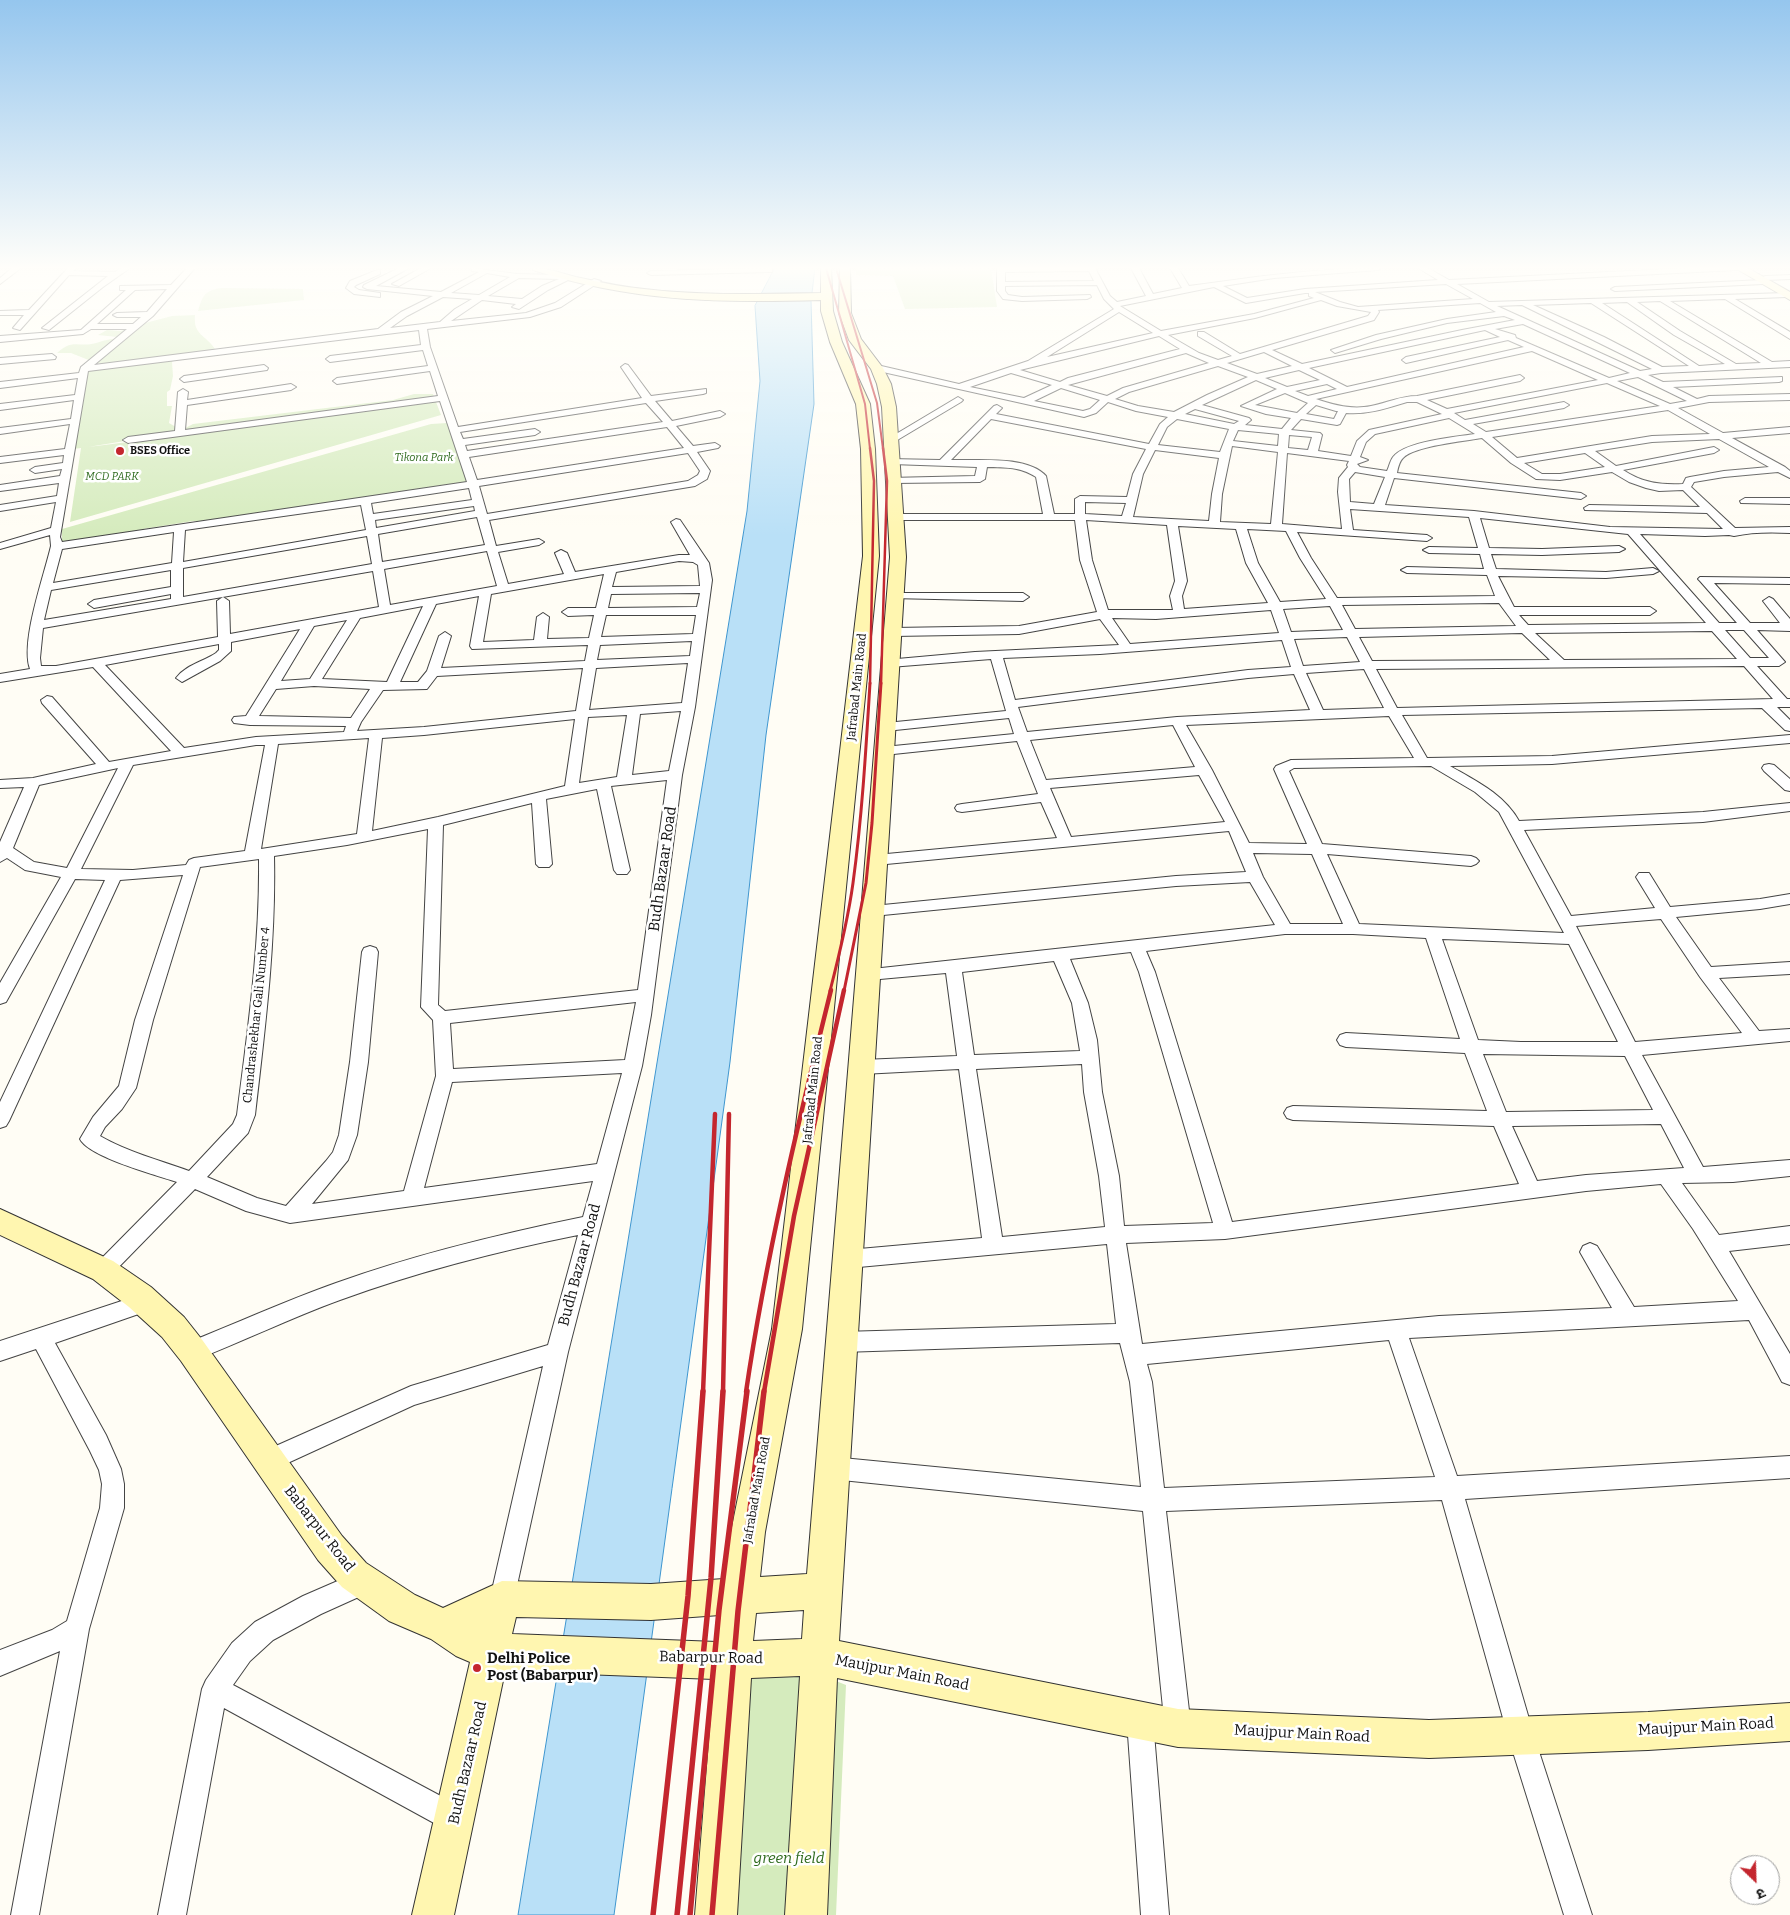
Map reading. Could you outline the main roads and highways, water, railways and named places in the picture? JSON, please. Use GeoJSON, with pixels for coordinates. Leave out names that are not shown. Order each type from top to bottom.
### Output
{"type":"FeatureCollection","features":[{"type":"Feature","properties":{"kind":"main road","name":"Jafrabad Main Road"},"geometry":{"type":"LineString","coordinates":[[716,1915],[740,1596],[748,1532],[787,1329],[870,556],[868,449],[863,404],[852,357]]}},
{"type":"Feature","properties":{"kind":"main road","name":"Jafrabad Main Road"},"geometry":{"type":"LineString","coordinates":[[806,1915],[823,1591],[898,557],[889,407],[884,384],[877,368],[863,357]]}},
{"type":"Feature","properties":{"kind":"main road","name":"Babarpur Road"},"geometry":{"type":"LineString","coordinates":[[0,1221],[103,1270],[146,1302],[173,1327],[192,1351],[330,1548],[354,1575],[402,1608],[444,1626],[469,1642],[492,1652],[734,1661],[820,1656]]}},
{"type":"Feature","properties":{"kind":"main road"},"geometry":{"type":"LineString","coordinates":[[444,1626],[502,1599],[651,1602],[823,1591]]}},
{"type":"Feature","properties":{"kind":"main road","name":"Budh Bazaar Road"},"geometry":{"type":"LineString","coordinates":[[434,1915],[502,1599]]}},
{"type":"Feature","properties":{"kind":"main road","name":"Maujpur Main Road"},"geometry":{"type":"LineString","coordinates":[[820,1656],[1178,1728],[1428,1739],[1790,1722]]}},
{"type":"Feature","properties":{"kind":"water"},"geometry":{"type":"Polygon","coordinates":[[[758,357],[813,357],[814,404],[766,735],[730,1062],[614,1915],[518,1915],[747,511],[760,381],[758,357]]]}},
{"type":"Feature","properties":{"kind":"railway"},"geometry":{"type":"LineString","coordinates":[[852,357],[865,404],[870,449]]}},
{"type":"Feature","properties":{"kind":"railway"},"geometry":{"type":"LineString","coordinates":[[863,357],[877,403],[883,449]]}},
{"type":"Feature","properties":{"kind":"railway"},"geometry":{"type":"LineString","coordinates":[[870,448],[874,481],[870,684]]}},
{"type":"Feature","properties":{"kind":"railway"},"geometry":{"type":"LineString","coordinates":[[881,684],[887,481],[883,448]]}},
{"type":"Feature","properties":{"kind":"railway"},"geometry":{"type":"LineString","coordinates":[[830,991],[846,924],[853,883],[861,808],[870,683]]}},
{"type":"Feature","properties":{"kind":"railway"},"geometry":{"type":"LineString","coordinates":[[844,991],[866,883],[881,683]]}},
{"type":"Feature","properties":{"kind":"railway"},"geometry":{"type":"LineString","coordinates":[[746,1392],[773,1240],[831,990]]}},
{"type":"Feature","properties":{"kind":"railway"},"geometry":{"type":"LineString","coordinates":[[764,1392],[794,1216],[844,990]]}},
{"type":"Feature","properties":{"kind":"railway"},"geometry":{"type":"LineString","coordinates":[[703,1392],[715,1114]]}},
{"type":"Feature","properties":{"kind":"railway"},"geometry":{"type":"LineString","coordinates":[[723,1392],[729,1114]]}},
{"type":"Feature","properties":{"kind":"railway"},"geometry":{"type":"LineString","coordinates":[[653,1915],[688,1596],[703,1391]]}},
{"type":"Feature","properties":{"kind":"railway"},"geometry":{"type":"LineString","coordinates":[[677,1915],[711,1578],[723,1391]]}},
{"type":"Feature","properties":{"kind":"railway"},"geometry":{"type":"LineString","coordinates":[[690,1915],[719,1610],[747,1391]]}},
{"type":"Feature","properties":{"kind":"railway"},"geometry":{"type":"LineString","coordinates":[[712,1915],[738,1611],[764,1391]]}},
{"type":"Feature","properties":{"kind":"place","name":"BSES Office"},"geometry":{"type":"Point","coordinates":[120,451]}},
{"type":"Feature","properties":{"kind":"place","name":"Delhi Police Post (Babarpur)"},"geometry":{"type":"Point","coordinates":[477,1668]}},
{"type":"Feature","properties":{"kind":"park label","name":"Tikona Park"},"geometry":{"type":"Point","coordinates":[424,458]}},
{"type":"Feature","properties":{"kind":"park label","name":"MCD PARK"},"geometry":{"type":"Point","coordinates":[112,477]}},
{"type":"Feature","properties":{"kind":"park label","name":"green field"},"geometry":{"type":"Point","coordinates":[789,1859]}}]}
